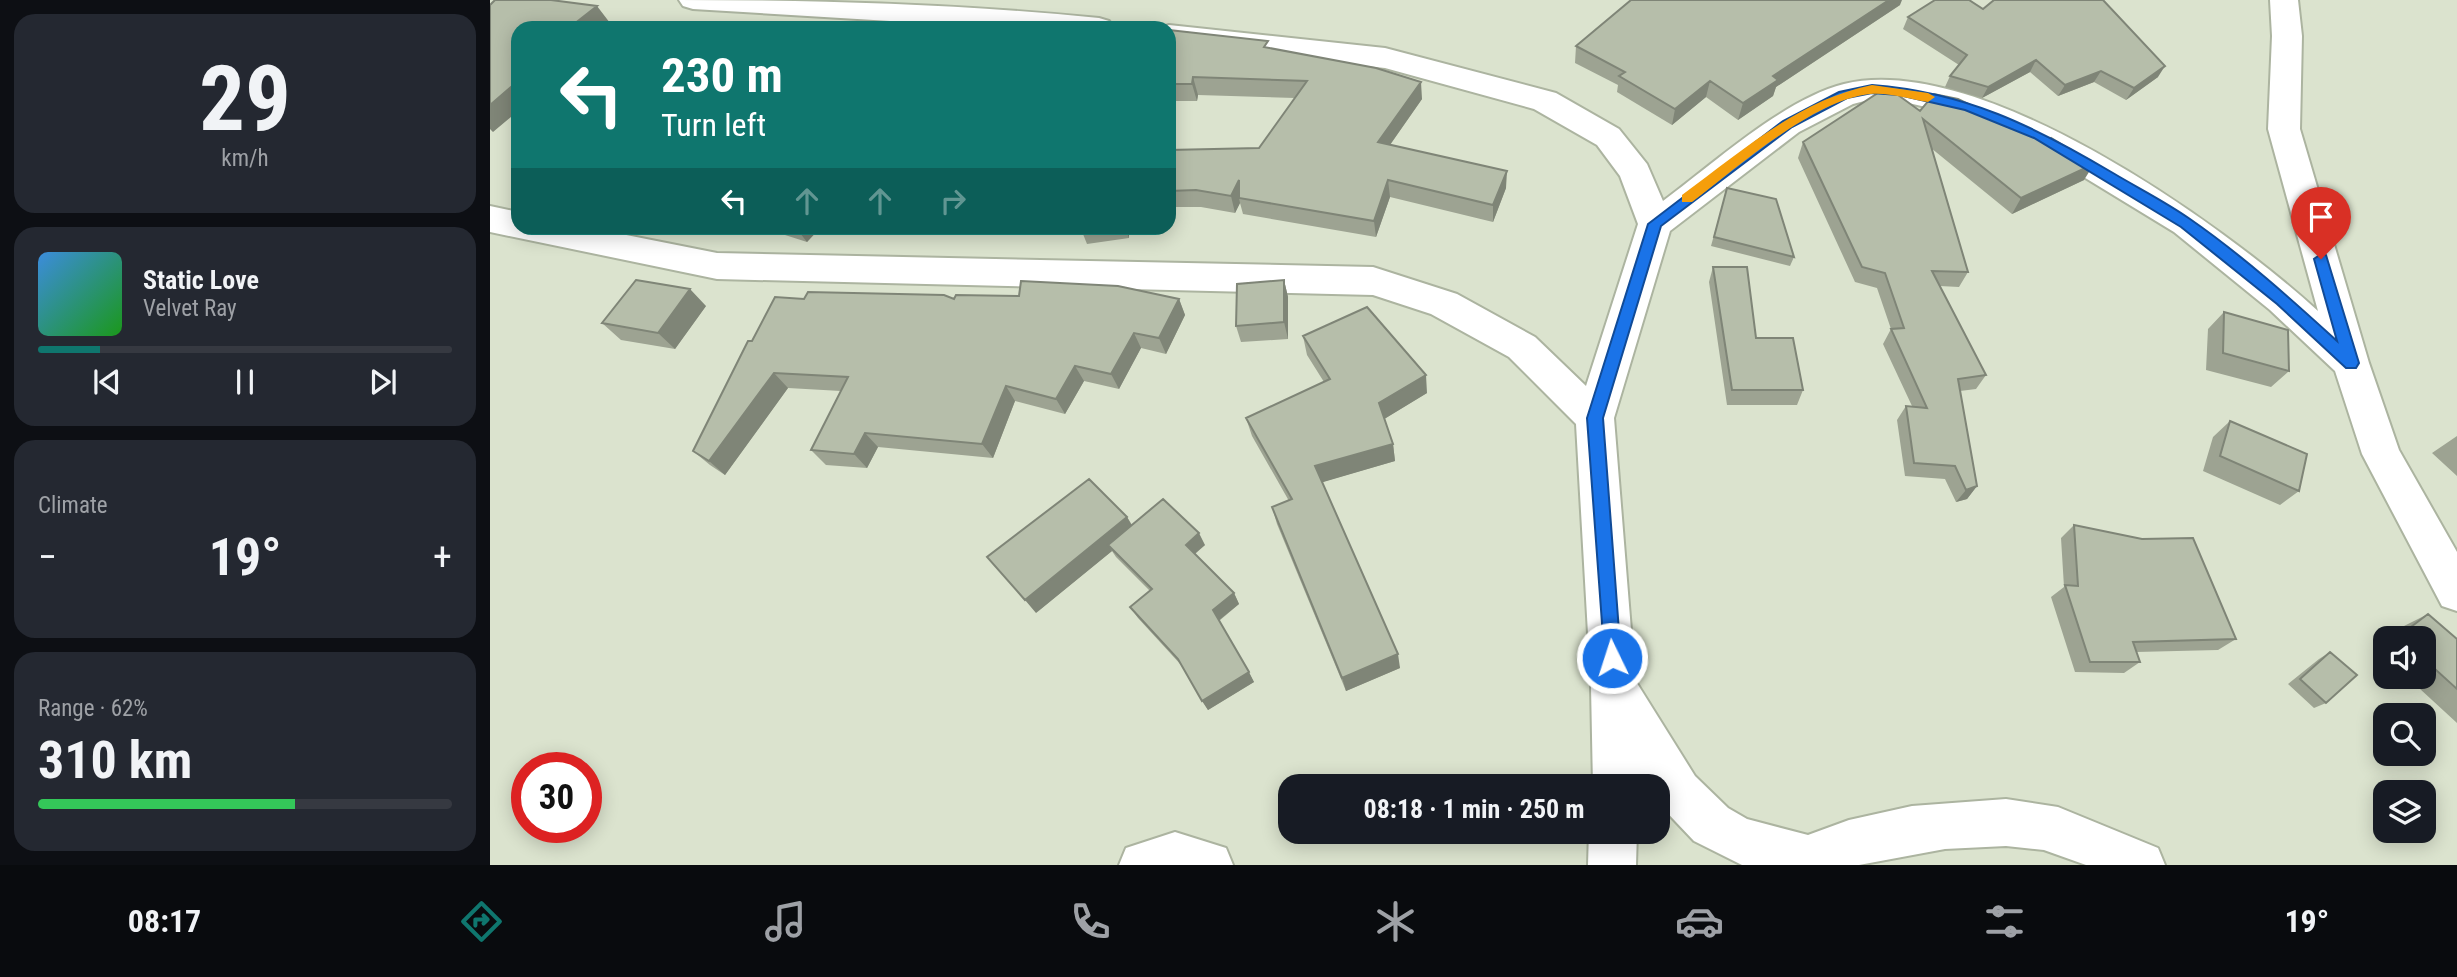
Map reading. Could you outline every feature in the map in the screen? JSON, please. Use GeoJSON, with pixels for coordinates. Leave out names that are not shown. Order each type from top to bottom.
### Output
{"type":"FeatureCollection","features":[{"type":"Feature","properties":{"kind":"street"},"geometry":{"type":"LineString","coordinates":[[693,0],[1032,21]]}},
{"type":"Feature","properties":{"kind":"street"},"geometry":{"type":"LineString","coordinates":[[2284,0],[2287,36],[2284,130],[2351,363],[2381,454],[2457,592]]}},
{"type":"Feature","properties":{"kind":"street"},"geometry":{"type":"LineString","coordinates":[[1176,36],[1385,58],[1545,101],[1608,137],[1634,172],[1655,224]]}},
{"type":"Feature","properties":{"kind":"street"},"geometry":{"type":"LineString","coordinates":[[1616,774],[1613,686],[1595,418],[1655,224],[1787,124],[1844,95],[1872,89],[1899,91],[1968,106],[2039,135],[2186,223],[2283,300],[2351,363]]}},
{"type":"Feature","properties":{"kind":"street"},"geometry":{"type":"LineString","coordinates":[[490,219],[511,224]]}},
{"type":"Feature","properties":{"kind":"street"},"geometry":{"type":"LineString","coordinates":[[565,235],[717,265],[1373,281],[1444,304],[1522,347],[1595,418]]}},
{"type":"Feature","properties":{"kind":"street"},"geometry":{"type":"LineString","coordinates":[[1613,686],[1684,800],[1727,835],[1766,850],[1803,862],[1850,844],[1955,822],[2033,824],[2141,865]]}},
{"type":"Feature","properties":{"kind":"street"},"geometry":{"type":"LineString","coordinates":[[1612,865],[1613,844]]}},
{"type":"Feature","properties":{"kind":"street"},"geometry":{"type":"LineString","coordinates":[[1143,865],[1175,856],[1209,865]]}},
{"type":"Feature","properties":{"kind":"building"},"geometry":{"type":"Polygon","coordinates":[[[495,0],[551,0],[597,6],[578,21],[511,21],[511,87],[490,105],[490,5],[495,0]]]}},
{"type":"Feature","properties":{"kind":"building"},"geometry":{"type":"Polygon","coordinates":[[[1631,0],[1889,0],[1773,76],[1778,80],[1743,103],[1710,81],[1675,109],[1619,76],[1625,72],[1576,46],[1631,0]]]}},
{"type":"Feature","properties":{"kind":"building"},"geometry":{"type":"Polygon","coordinates":[[[1935,0],[1969,0],[1983,9],[1994,0],[2103,0],[2165,66],[2134,88],[2101,71],[2065,85],[2036,60],[1988,87],[1950,76],[1967,55],[1908,17],[1935,0]]]}},
{"type":"Feature","properties":{"kind":"building"},"geometry":{"type":"Polygon","coordinates":[[[1176,31],[1268,41],[1264,47],[1376,68],[1421,82],[1378,142],[1507,171],[1493,205],[1388,180],[1374,221],[1239,198],[1239,180],[1231,196],[1196,190],[1176,191],[1176,150],[1259,148],[1307,81],[1193,77],[1192,84],[1176,84],[1176,31]]]}},
{"type":"Feature","properties":{"kind":"building"},"geometry":{"type":"Polygon","coordinates":[[[1887,87],[1920,111],[1934,94],[1958,99],[2045,141],[2051,138],[2094,164],[2021,198],[1923,119],[1968,272],[1932,271],[1986,375],[1958,379],[1977,486],[1966,490],[1955,466],[1914,463],[1906,406],[1927,408],[1891,329],[1904,328],[1885,273],[1862,267],[1803,142],[1887,87]]]}},
{"type":"Feature","properties":{"kind":"building"},"geometry":{"type":"Polygon","coordinates":[[[1727,188],[1776,199],[1794,257],[1714,237],[1727,188]]]}},
{"type":"Feature","properties":{"kind":"building"},"geometry":{"type":"Polygon","coordinates":[[[1713,267],[1747,267],[1756,338],[1793,338],[1803,390],[1732,390],[1713,267]]]}},
{"type":"Feature","properties":{"kind":"building"},"geometry":{"type":"Polygon","coordinates":[[[636,280],[690,289],[658,333],[602,323],[636,280]]]}},
{"type":"Feature","properties":{"kind":"building"},"geometry":{"type":"Polygon","coordinates":[[[1284,280],[1284,322],[1236,326],[1237,284],[1284,280]]]}},
{"type":"Feature","properties":{"kind":"building"},"geometry":{"type":"Polygon","coordinates":[[[1021,281],[1118,286],[1179,299],[1159,338],[1134,333],[1111,374],[1075,366],[1056,399],[1006,386],[982,444],[865,433],[854,454],[811,450],[848,377],[774,373],[709,461],[693,451],[748,341],[752,341],[775,297],[804,299],[808,292],[944,295],[954,299],[956,295],[1019,296],[1021,281]]]}},
{"type":"Feature","properties":{"kind":"building"},"geometry":{"type":"Polygon","coordinates":[[[1367,307],[1426,375],[1379,403],[1393,444],[1315,466],[1398,654],[1342,678],[1272,507],[1292,499],[1246,418],[1330,379],[1303,336],[1367,307]]]}},
{"type":"Feature","properties":{"kind":"building"},"geometry":{"type":"Polygon","coordinates":[[[2224,312],[2288,330],[2289,371],[2223,353],[2224,312]]]}},
{"type":"Feature","properties":{"kind":"building"},"geometry":{"type":"Polygon","coordinates":[[[2230,421],[2307,454],[2299,491],[2220,456],[2230,421]]]}},
{"type":"Feature","properties":{"kind":"building"},"geometry":{"type":"Polygon","coordinates":[[[1089,479],[1127,517],[1025,600],[987,557],[1089,479]]]}},
{"type":"Feature","properties":{"kind":"building"},"geometry":{"type":"Polygon","coordinates":[[[1163,499],[1199,533],[1186,545],[1234,593],[1213,610],[1249,672],[1202,701],[1178,659],[1130,607],[1152,589],[1108,545],[1163,499]]]}},
{"type":"Feature","properties":{"kind":"building"},"geometry":{"type":"Polygon","coordinates":[[[2074,525],[2142,539],[2193,538],[2236,639],[2133,642],[2140,662],[2090,662],[2065,585],[2078,586],[2074,525]]]}},
{"type":"Feature","properties":{"kind":"building"},"geometry":{"type":"Polygon","coordinates":[[[2428,614],[2457,639],[2457,689],[2436,670],[2436,626],[2412,626],[2428,614]]]}},
{"type":"Feature","properties":{"kind":"building"},"geometry":{"type":"Polygon","coordinates":[[[2330,652],[2357,675],[2326,703],[2300,679],[2330,652]]]}},
{"type":"Feature","properties":{"kind":"slow traffic"},"geometry":{"type":"LineString","coordinates":[[1687,199],[1787,124],[1844,95],[1872,89],[1928,97]]}},
{"type":"Feature","properties":{"kind":"route"},"geometry":{"type":"LineString","coordinates":[[1612,658],[1595,418],[1655,224],[1787,124],[1844,95],[1872,89],[1899,91],[1968,106],[2039,135],[2186,223],[2283,300],[2351,363],[2321,259]]}}]}
